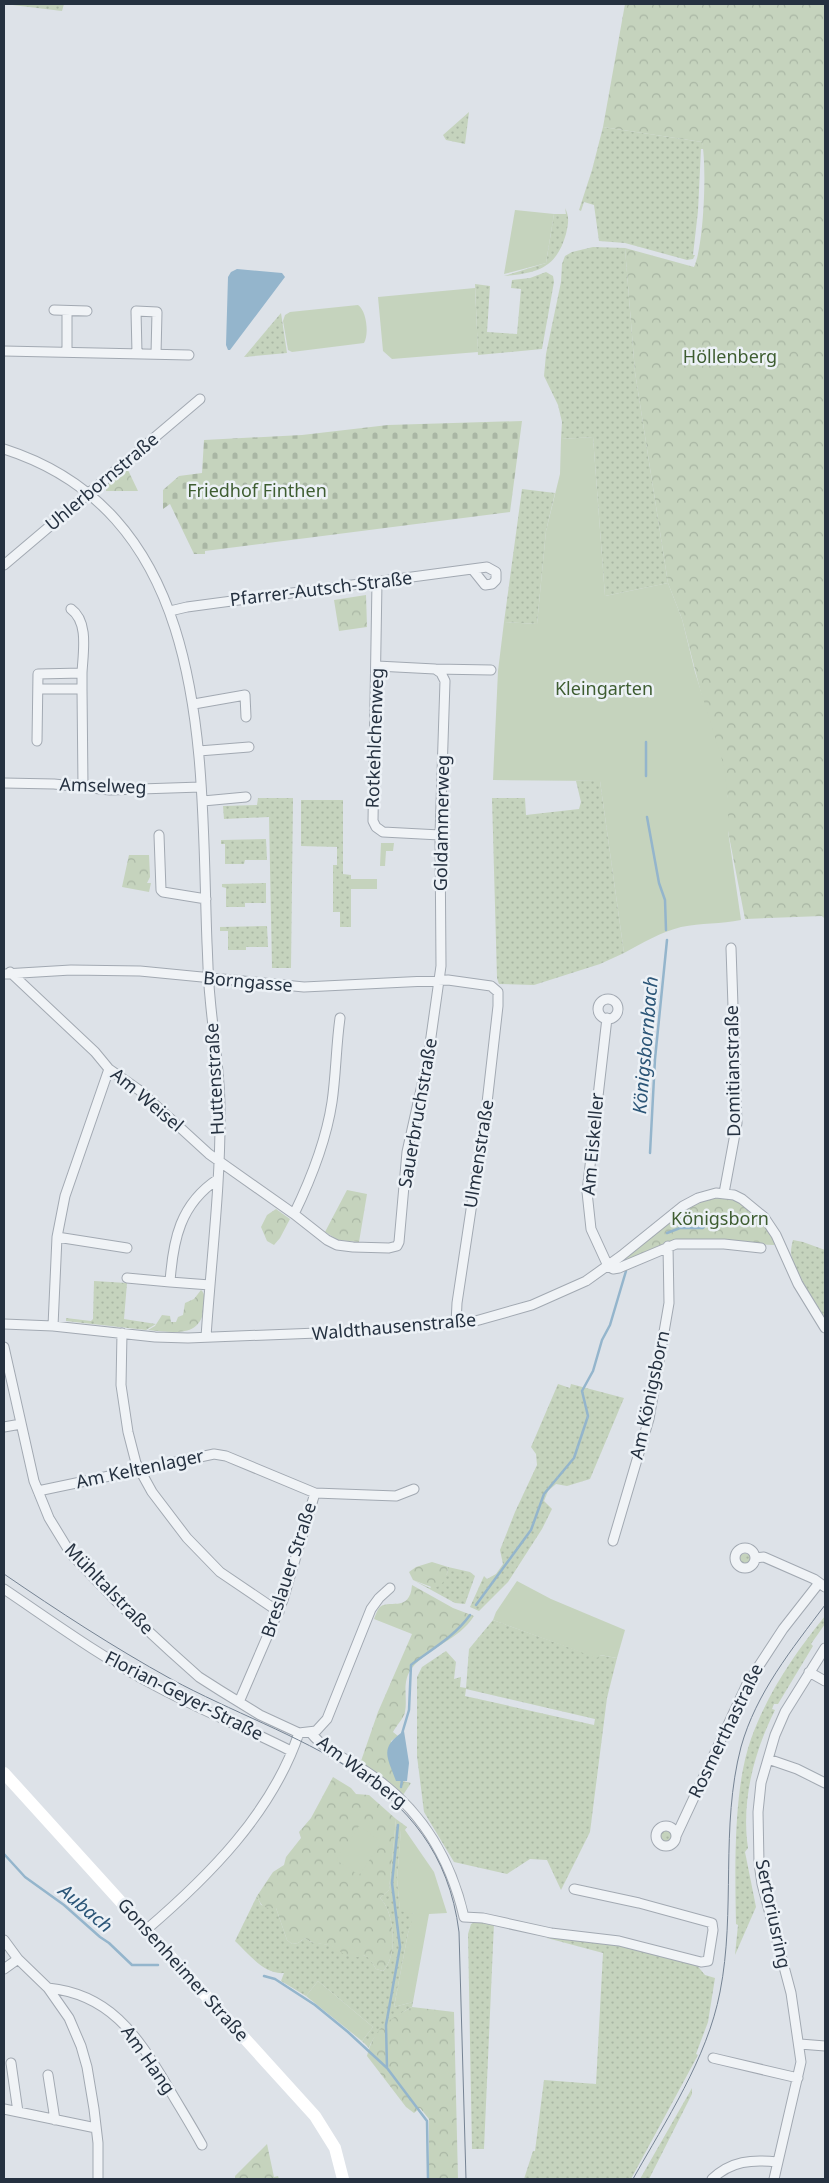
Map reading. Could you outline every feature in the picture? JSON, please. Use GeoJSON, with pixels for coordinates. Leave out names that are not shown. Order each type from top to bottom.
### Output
{"type":"FeatureCollection","features":[{"type":"Feature","properties":{"kind":"main road","name":"Gonsenheimer Straße"},"geometry":{"type":"LineString","coordinates":[[4,1773],[322,2124],[338,2155],[343,2179]]}},
{"type":"Feature","properties":{"kind":"street"},"geometry":{"type":"LineString","coordinates":[[54,310],[87,311]]}},
{"type":"Feature","properties":{"kind":"street"},"geometry":{"type":"LineString","coordinates":[[67,311],[67,352]]}},
{"type":"Feature","properties":{"kind":"street"},"geometry":{"type":"LineString","coordinates":[[136,353],[136,312],[157,312],[156,354]]}},
{"type":"Feature","properties":{"kind":"street"},"geometry":{"type":"LineString","coordinates":[[4,352],[189,355]]}},
{"type":"Feature","properties":{"kind":"street","name":"Uhlerbornstraße"},"geometry":{"type":"LineString","coordinates":[[4,565],[200,399]]}},
{"type":"Feature","properties":{"kind":"street","name":"Huttenstraße"},"geometry":{"type":"LineString","coordinates":[[4,449],[44,466],[89,494],[126,534],[142,558],[170,611],[185,663],[194,704],[203,800],[209,978],[219,1082],[219,1161],[206,1337]]}},
{"type":"Feature","properties":{"kind":"street","name":"Pfarrer-Autsch-Straße"},"geometry":{"type":"LineString","coordinates":[[170,611],[187,607],[473,570]]}},
{"type":"Feature","properties":{"kind":"street","name":"Rotkehlchenweg"},"geometry":{"type":"LineString","coordinates":[[377,582],[374,824],[384,832],[440,835]]}},
{"type":"Feature","properties":{"kind":"street"},"geometry":{"type":"LineString","coordinates":[[71,609],[79,615],[83,626],[83,786]]}},
{"type":"Feature","properties":{"kind":"street"},"geometry":{"type":"LineString","coordinates":[[377,666],[491,670]]}},
{"type":"Feature","properties":{"kind":"street","name":"Goldammerweg"},"geometry":{"type":"LineString","coordinates":[[435,669],[445,681],[440,835],[441,966],[439,980]]}},
{"type":"Feature","properties":{"kind":"street"},"geometry":{"type":"LineString","coordinates":[[37,741],[38,674],[82,673]]}},
{"type":"Feature","properties":{"kind":"street"},"geometry":{"type":"LineString","coordinates":[[38,689],[82,689]]}},
{"type":"Feature","properties":{"kind":"street"},"geometry":{"type":"LineString","coordinates":[[194,704],[245,695],[246,717]]}},
{"type":"Feature","properties":{"kind":"street"},"geometry":{"type":"LineString","coordinates":[[199,751],[249,747]]}},
{"type":"Feature","properties":{"kind":"street","name":"Amselweg"},"geometry":{"type":"LineString","coordinates":[[4,783],[83,786],[110,790],[201,787]]}},
{"type":"Feature","properties":{"kind":"street"},"geometry":{"type":"LineString","coordinates":[[203,800],[246,797]]}},
{"type":"Feature","properties":{"kind":"street"},"geometry":{"type":"LineString","coordinates":[[160,835],[161,890],[163,892],[206,899]]}},
{"type":"Feature","properties":{"kind":"street","name":"Domitianstraße"},"geometry":{"type":"LineString","coordinates":[[724,1193],[737,1123],[731,948]]}},
{"type":"Feature","properties":{"kind":"street","name":"Borngasse"},"geometry":{"type":"LineString","coordinates":[[7,973],[106,970],[304,987],[439,980],[491,986]]}},
{"type":"Feature","properties":{"kind":"street","name":"Am Weisel"},"geometry":{"type":"LineString","coordinates":[[7,973],[95,1052],[109,1069],[139,1090],[219,1161],[333,1244],[379,1248],[397,1246]]}},
{"type":"Feature","properties":{"kind":"street","name":"Sauerbruchstraße"},"geometry":{"type":"LineString","coordinates":[[397,1246],[399,1242],[407,1152],[428,1058],[439,980]]}},
{"type":"Feature","properties":{"kind":"street","name":"Ulmenstraße"},"geometry":{"type":"LineString","coordinates":[[456,1324],[457,1303],[487,1103],[498,1006],[498,992],[491,986]]}},
{"type":"Feature","properties":{"kind":"street"},"geometry":{"type":"LineString","coordinates":[[294,1214],[311,1178],[324,1138],[332,1103],[340,1018]]}},
{"type":"Feature","properties":{"kind":"street","name":"Am Eiskeller"},"geometry":{"type":"LineString","coordinates":[[607,1018],[587,1192],[591,1229],[608,1266]]}},
{"type":"Feature","properties":{"kind":"street"},"geometry":{"type":"LineString","coordinates":[[53,1326],[57,1237],[63,1201],[109,1069]]}},
{"type":"Feature","properties":{"kind":"street"},"geometry":{"type":"LineString","coordinates":[[170,1282],[174,1244],[180,1223],[194,1202],[218,1179]]}},
{"type":"Feature","properties":{"kind":"street"},"geometry":{"type":"LineString","coordinates":[[724,1193],[734,1195],[750,1204],[768,1221],[798,1284],[825,1328]]}},
{"type":"Feature","properties":{"kind":"street","name":"Waldthausenstraße"},"geometry":{"type":"LineString","coordinates":[[4,1324],[53,1326],[173,1338],[324,1333],[456,1324],[488,1319],[532,1305],[581,1283],[608,1266],[683,1206],[705,1195],[724,1193]]}},
{"type":"Feature","properties":{"kind":"street"},"geometry":{"type":"LineString","coordinates":[[57,1237],[127,1248]]}},
{"type":"Feature","properties":{"kind":"street"},"geometry":{"type":"LineString","coordinates":[[608,1266],[613,1269],[619,1268],[676,1244],[761,1248]]}},
{"type":"Feature","properties":{"kind":"street","name":"Am Königsborn"},"geometry":{"type":"LineString","coordinates":[[613,1540],[649,1419],[669,1303],[670,1253],[668,1246]]}},
{"type":"Feature","properties":{"kind":"street"},"geometry":{"type":"LineString","coordinates":[[127,1278],[210,1285]]}},
{"type":"Feature","properties":{"kind":"street"},"geometry":{"type":"LineString","coordinates":[[122,1333],[120,1370],[124,1406],[136,1462],[152,1492],[186,1538],[220,1572],[278,1612]]}},
{"type":"Feature","properties":{"kind":"street","name":"Mühltalstraße"},"geometry":{"type":"LineString","coordinates":[[4,1347],[38,1491],[49,1518],[71,1554],[117,1602],[199,1677],[239,1702],[299,1733]]}},
{"type":"Feature","properties":{"kind":"street"},"geometry":{"type":"LineString","coordinates":[[4,1427],[21,1424]]}},
{"type":"Feature","properties":{"kind":"street","name":"Am Keltenlager"},"geometry":{"type":"LineString","coordinates":[[38,1491],[208,1454],[220,1455],[315,1493],[396,1496],[414,1489]]}},
{"type":"Feature","properties":{"kind":"street","name":"Breslauer Straße"},"geometry":{"type":"LineString","coordinates":[[239,1702],[278,1612],[315,1493]]}},
{"type":"Feature","properties":{"kind":"street"},"geometry":{"type":"LineString","coordinates":[[755,1558],[764,1557],[822,1585]]}},
{"type":"Feature","properties":{"kind":"street","name":"Rosmerthastraße"},"geometry":{"type":"LineString","coordinates":[[676,1836],[747,1684],[783,1629],[822,1585]]}},
{"type":"Feature","properties":{"kind":"street"},"geometry":{"type":"LineString","coordinates":[[146,1930],[194,1887],[228,1851],[268,1796],[299,1733],[311,1733],[320,1728],[327,1719],[371,1609],[390,1588]]}},
{"type":"Feature","properties":{"kind":"street","name":"Florian-Geyer-Straße"},"geometry":{"type":"LineString","coordinates":[[4,1589],[84,1644],[129,1671],[172,1694],[291,1751]]}},
{"type":"Feature","properties":{"kind":"street","name":"Sertoriusring"},"geometry":{"type":"LineString","coordinates":[[774,2179],[801,2062],[800,2044],[791,1993],[762,1884],[759,1863],[758,1812],[761,1784],[785,1712],[825,1648]]}},
{"type":"Feature","properties":{"kind":"street"},"geometry":{"type":"LineString","coordinates":[[809,1672],[825,1681]]}},
{"type":"Feature","properties":{"kind":"street","name":"Am Warberg"},"geometry":{"type":"LineString","coordinates":[[311,1733],[321,1744],[384,1784],[412,1809],[449,1868],[464,1917],[484,1918],[551,1933],[619,1941],[701,1962],[708,1961],[713,1930],[712,1923],[639,1903],[574,1889]]}},
{"type":"Feature","properties":{"kind":"street"},"geometry":{"type":"LineString","coordinates":[[768,1759],[798,1769],[825,1783]]}},
{"type":"Feature","properties":{"kind":"street"},"geometry":{"type":"LineString","coordinates":[[4,1940],[18,1959],[48,1988],[68,2018],[81,2046],[87,2067],[96,2128],[98,2179]]}},
{"type":"Feature","properties":{"kind":"street"},"geometry":{"type":"LineString","coordinates":[[4,1969],[18,1959]]}},
{"type":"Feature","properties":{"kind":"street","name":"Am Hang"},"geometry":{"type":"LineString","coordinates":[[48,1988],[64,1990],[93,2001],[114,2014],[127,2027],[147,2052],[202,2144]]}},
{"type":"Feature","properties":{"kind":"street"},"geometry":{"type":"LineString","coordinates":[[800,2044],[825,2046]]}},
{"type":"Feature","properties":{"kind":"street"},"geometry":{"type":"LineString","coordinates":[[713,2058],[798,2078]]}},
{"type":"Feature","properties":{"kind":"street"},"geometry":{"type":"LineString","coordinates":[[11,2063],[18,2112]]}},
{"type":"Feature","properties":{"kind":"street"},"geometry":{"type":"LineString","coordinates":[[48,2075],[55,2120]]}},
{"type":"Feature","properties":{"kind":"street"},"geometry":{"type":"LineString","coordinates":[[4,2109],[96,2128]]}},
{"type":"Feature","properties":{"kind":"street"},"geometry":{"type":"LineString","coordinates":[[712,2179],[726,2168],[738,2163],[754,2160],[777,2162]]}},
{"type":"Feature","properties":{"kind":"green space"},"geometry":{"type":"Polygon","coordinates":[[[4,4],[64,4],[62,11],[4,4]]]}},
{"type":"Feature","properties":{"kind":"green space","name":"Höllenberg"},"geometry":{"type":"Polygon","coordinates":[[[625,4],[825,4],[825,919],[822,916],[745,919],[728,831],[728,798],[682,619],[668,583],[635,372],[625,248],[694,267],[702,225],[704,153],[702,142],[603,127],[625,4]]]}},
{"type":"Feature","properties":{"kind":"green space"},"geometry":{"type":"Polygon","coordinates":[[[469,112],[465,144],[446,140],[443,135],[469,112]]]}},
{"type":"Feature","properties":{"kind":"green space"},"geometry":{"type":"Polygon","coordinates":[[[603,127],[702,142],[704,149],[701,149],[698,211],[693,255],[695,255],[693,259],[687,260],[625,243],[599,241],[594,205],[584,202],[581,211],[579,210],[603,127]]]}},
{"type":"Feature","properties":{"kind":"green space"},"geometry":{"type":"Polygon","coordinates":[[[565,208],[568,218],[566,234],[562,246],[551,262],[535,271],[504,276],[546,263],[554,214],[566,214],[565,208]]]}},
{"type":"Feature","properties":{"kind":"green space"},"geometry":{"type":"Polygon","coordinates":[[[515,210],[554,214],[546,263],[504,274],[515,210]]]}},
{"type":"Feature","properties":{"kind":"green space"},"geometry":{"type":"Polygon","coordinates":[[[593,247],[625,248],[635,372],[668,583],[605,596],[593,437],[561,439],[562,422],[558,405],[544,376],[546,354],[565,256],[572,252],[593,247]]]}},
{"type":"Feature","properties":{"kind":"green space"},"geometry":{"type":"Polygon","coordinates":[[[546,272],[553,276],[554,282],[542,349],[478,355],[475,284],[490,286],[487,332],[517,334],[521,289],[511,288],[512,280],[530,278],[546,272]]]}},
{"type":"Feature","properties":{"kind":"green space"},"geometry":{"type":"Polygon","coordinates":[[[475,288],[478,352],[392,359],[383,351],[378,297],[475,288]]]}},
{"type":"Feature","properties":{"kind":"green space"},"geometry":{"type":"Polygon","coordinates":[[[358,305],[363,312],[366,323],[366,339],[364,343],[292,352],[288,350],[283,321],[285,315],[290,312],[358,305]]]}},
{"type":"Feature","properties":{"kind":"green space"},"geometry":{"type":"Polygon","coordinates":[[[281,313],[287,353],[244,357],[281,313]]]}},
{"type":"Feature","properties":{"kind":"green space","name":"Friedhof Finthen"},"geometry":{"type":"Polygon","coordinates":[[[522,421],[510,512],[205,551],[205,554],[194,554],[170,504],[163,509],[163,490],[179,476],[202,473],[204,440],[302,435],[388,425],[522,421]]]}},
{"type":"Feature","properties":{"kind":"green space","name":"Kleingarten"},"geometry":{"type":"Polygon","coordinates":[[[593,437],[605,596],[668,583],[682,619],[695,672],[724,766],[728,798],[728,831],[741,920],[681,927],[659,935],[624,953],[600,781],[493,780],[498,671],[504,622],[537,624],[546,531],[560,474],[561,439],[593,437]]]}},
{"type":"Feature","properties":{"kind":"green space"},"geometry":{"type":"Polygon","coordinates":[[[127,468],[138,491],[106,491],[106,485],[127,468]]]}},
{"type":"Feature","properties":{"kind":"green space"},"geometry":{"type":"Polygon","coordinates":[[[522,489],[555,493],[546,531],[537,624],[504,622],[522,489]]]}},
{"type":"Feature","properties":{"kind":"green space"},"geometry":{"type":"Polygon","coordinates":[[[366,595],[367,627],[339,631],[334,600],[366,595]]]}},
{"type":"Feature","properties":{"kind":"green space"},"geometry":{"type":"Polygon","coordinates":[[[576,781],[600,781],[624,953],[600,964],[534,985],[499,984],[497,978],[492,798],[525,798],[526,815],[579,809],[581,802],[576,781]]]}},
{"type":"Feature","properties":{"kind":"green space"},"geometry":{"type":"Polygon","coordinates":[[[258,798],[293,798],[291,968],[272,968],[269,817],[224,819],[223,806],[257,805],[258,798]]]}},
{"type":"Feature","properties":{"kind":"green space"},"geometry":{"type":"Polygon","coordinates":[[[301,800],[343,800],[343,874],[351,875],[351,927],[340,927],[340,912],[333,912],[333,865],[337,865],[337,847],[301,846],[301,800]]]}},
{"type":"Feature","properties":{"kind":"green space"},"geometry":{"type":"Polygon","coordinates":[[[266,839],[267,860],[245,860],[244,864],[225,864],[225,844],[221,844],[221,840],[266,839]]]}},
{"type":"Feature","properties":{"kind":"green space"},"geometry":{"type":"Polygon","coordinates":[[[381,843],[394,843],[393,851],[386,851],[385,866],[380,866],[381,843]]]}},
{"type":"Feature","properties":{"kind":"green space"},"geometry":{"type":"Polygon","coordinates":[[[129,855],[149,855],[150,877],[147,883],[151,883],[149,892],[122,887],[129,855]]]}},
{"type":"Feature","properties":{"kind":"green space"},"geometry":{"type":"Polygon","coordinates":[[[351,879],[377,879],[377,889],[351,889],[351,879]]]}},
{"type":"Feature","properties":{"kind":"green space"},"geometry":{"type":"Polygon","coordinates":[[[266,883],[266,903],[245,903],[245,907],[226,907],[226,888],[222,887],[222,884],[266,883]]]}},
{"type":"Feature","properties":{"kind":"green space"},"geometry":{"type":"Polygon","coordinates":[[[267,926],[268,947],[246,947],[246,950],[228,950],[228,931],[220,931],[220,927],[267,926]]]}},
{"type":"Feature","properties":{"kind":"green space"},"geometry":{"type":"Polygon","coordinates":[[[347,1190],[367,1194],[359,1242],[338,1240],[325,1232],[347,1190]]]}},
{"type":"Feature","properties":{"kind":"green space","name":"Königsborn"},"geometry":{"type":"Polygon","coordinates":[[[719,1197],[739,1202],[753,1212],[775,1241],[774,1245],[667,1242],[619,1264],[690,1205],[719,1197]]]}},
{"type":"Feature","properties":{"kind":"green space"},"geometry":{"type":"Polygon","coordinates":[[[276,1209],[290,1219],[274,1245],[267,1241],[261,1227],[267,1215],[276,1209]]]}},
{"type":"Feature","properties":{"kind":"green space"},"geometry":{"type":"Polygon","coordinates":[[[793,1240],[825,1250],[825,1318],[795,1266],[791,1252],[793,1240]]]}},
{"type":"Feature","properties":{"kind":"green space"},"geometry":{"type":"Polygon","coordinates":[[[94,1281],[127,1283],[124,1319],[156,1324],[146,1330],[66,1321],[66,1318],[91,1321],[93,1319],[94,1281]]]}},
{"type":"Feature","properties":{"kind":"green space"},"geometry":{"type":"Polygon","coordinates":[[[201,1290],[204,1296],[204,1308],[202,1318],[197,1325],[191,1329],[175,1332],[148,1330],[155,1326],[162,1315],[170,1316],[171,1322],[176,1322],[178,1317],[183,1315],[185,1303],[194,1299],[201,1290]]]}},
{"type":"Feature","properties":{"kind":"green space"},"geometry":{"type":"Polygon","coordinates":[[[558,1384],[570,1388],[571,1384],[624,1398],[590,1479],[567,1486],[556,1484],[548,1491],[544,1501],[552,1509],[542,1529],[508,1582],[479,1611],[470,1607],[484,1576],[487,1579],[496,1574],[503,1564],[500,1550],[537,1465],[536,1454],[531,1447],[558,1384]]]}},
{"type":"Feature","properties":{"kind":"green space"},"geometry":{"type":"Polygon","coordinates":[[[745,1553],[751,1559],[745,1565],[739,1559],[745,1553]]]}},
{"type":"Feature","properties":{"kind":"green space"},"geometry":{"type":"Polygon","coordinates":[[[432,1562],[448,1567],[443,1583],[434,1588],[413,1580],[409,1572],[416,1567],[432,1562]]]}},
{"type":"Feature","properties":{"kind":"green space"},"geometry":{"type":"Polygon","coordinates":[[[448,1567],[470,1572],[475,1576],[465,1604],[455,1603],[413,1580],[430,1588],[447,1574],[448,1567]]]}},
{"type":"Feature","properties":{"kind":"green space"},"geometry":{"type":"Polygon","coordinates":[[[517,1581],[551,1599],[625,1630],[617,1658],[600,1655],[597,1658],[493,1620],[496,1612],[517,1581]]]}},
{"type":"Feature","properties":{"kind":"green space"},"geometry":{"type":"Polygon","coordinates":[[[412,1585],[453,1608],[474,1616],[461,1631],[419,1660],[409,1673],[406,1684],[405,1712],[393,1732],[398,1736],[391,1741],[402,1781],[411,1783],[403,1795],[365,1767],[361,1761],[378,1712],[412,1634],[374,1619],[379,1608],[383,1605],[398,1604],[407,1599],[412,1585]]]}},
{"type":"Feature","properties":{"kind":"green space"},"geometry":{"type":"Polygon","coordinates":[[[825,1616],[825,1624],[811,1644],[813,1646],[778,1704],[774,1704],[772,1709],[775,1710],[755,1760],[746,1813],[748,1848],[745,1852],[756,1907],[735,1955],[738,1925],[736,1924],[736,1830],[745,1759],[765,1706],[803,1644],[825,1616]]]}},
{"type":"Feature","properties":{"kind":"green space"},"geometry":{"type":"Polygon","coordinates":[[[493,1620],[596,1657],[599,1655],[617,1658],[607,1698],[590,1832],[561,1890],[547,1860],[530,1859],[507,1874],[454,1862],[424,1812],[417,1756],[417,1677],[422,1667],[446,1651],[456,1662],[454,1679],[461,1677],[460,1687],[466,1688],[469,1649],[493,1620]],[[466,1689],[465,1696],[594,1725],[595,1719],[466,1689]]]}},
{"type":"Feature","properties":{"kind":"green space"},"geometry":{"type":"Polygon","coordinates":[[[333,1777],[351,1788],[356,1794],[369,1795],[396,1819],[389,1890],[380,1898],[389,1913],[393,1934],[391,1956],[383,1971],[376,1969],[366,1956],[348,1956],[333,1947],[315,1943],[305,1938],[298,1943],[292,1944],[287,1940],[276,1908],[264,1906],[257,1896],[273,1872],[284,1865],[286,1857],[301,1838],[299,1832],[311,1818],[333,1777]]]}},
{"type":"Feature","properties":{"kind":"green space"},"geometry":{"type":"Polygon","coordinates":[[[396,1819],[407,1827],[405,1830],[401,1830],[397,1879],[400,1910],[415,1914],[408,1933],[394,2007],[413,2002],[412,2007],[393,2019],[375,2036],[369,2048],[362,2041],[373,2027],[318,1981],[306,1996],[281,1981],[284,1973],[270,1971],[263,1967],[235,1941],[257,1896],[261,1905],[276,1908],[287,1940],[292,1944],[298,1943],[305,1938],[311,1942],[330,1945],[355,1956],[369,1957],[376,1969],[383,1971],[391,1956],[393,1934],[389,1913],[380,1898],[389,1890],[396,1819]]]}},
{"type":"Feature","properties":{"kind":"green space"},"geometry":{"type":"Polygon","coordinates":[[[359,1826],[382,1842],[359,1875],[336,1860],[359,1826]]]}},
{"type":"Feature","properties":{"kind":"green space"},"geometry":{"type":"Polygon","coordinates":[[[401,1829],[405,1830],[434,1872],[447,1913],[429,1914],[413,2002],[394,2007],[408,1933],[414,1914],[400,1911],[397,1879],[401,1829]]]}},
{"type":"Feature","properties":{"kind":"green space"},"geometry":{"type":"Polygon","coordinates":[[[666,1830],[672,1836],[666,1842],[660,1836],[666,1830]]]}},
{"type":"Feature","properties":{"kind":"green space"},"geometry":{"type":"Polygon","coordinates":[[[478,1921],[494,1923],[484,2149],[472,2149],[468,1934],[471,1924],[478,1921]]]}},
{"type":"Feature","properties":{"kind":"green space"},"geometry":{"type":"Polygon","coordinates":[[[553,1936],[602,1940],[695,1963],[705,1975],[715,1978],[708,2022],[696,2054],[698,2055],[631,2179],[524,2179],[533,2151],[535,2151],[544,2080],[596,2084],[603,1953],[547,1938],[553,1936]]]}},
{"type":"Feature","properties":{"kind":"green space"},"geometry":{"type":"Polygon","coordinates":[[[318,1981],[373,2027],[362,2041],[306,1996],[318,1981]]]}},
{"type":"Feature","properties":{"kind":"green space"},"geometry":{"type":"Polygon","coordinates":[[[412,2007],[454,2012],[458,2179],[429,2179],[429,2119],[420,2108],[414,2113],[406,2107],[367,2056],[374,2038],[383,2026],[412,2007]]]}},
{"type":"Feature","properties":{"kind":"green space"},"geometry":{"type":"Polygon","coordinates":[[[692,2088],[692,2094],[649,2179],[640,2179],[692,2088]]]}},
{"type":"Feature","properties":{"kind":"green space"},"geometry":{"type":"Polygon","coordinates":[[[267,2144],[274,2177],[278,2176],[279,2179],[235,2179],[235,2176],[267,2144]]]}},
{"type":"Feature","properties":{"kind":"water"},"geometry":{"type":"Polygon","coordinates":[[[237,269],[282,273],[285,277],[230,350],[228,350],[226,345],[228,277],[231,272],[237,269]]]}},
{"type":"Feature","properties":{"kind":"water"},"geometry":{"type":"Polygon","coordinates":[[[404,1731],[409,1763],[407,1781],[396,1781],[387,1753],[391,1742],[404,1731]]]}},
{"type":"Feature","properties":{"kind":"waterway","name":"Königsbornbach"},"geometry":{"type":"LineString","coordinates":[[646,742],[646,776]]}},
{"type":"Feature","properties":{"kind":"waterway","name":"Königsbornbach"},"geometry":{"type":"LineString","coordinates":[[647,817],[659,883],[665,900],[666,930]]}},
{"type":"Feature","properties":{"kind":"waterway","name":"Königsbornbach"},"geometry":{"type":"LineString","coordinates":[[650,1153],[655,1059],[667,940]]}},
{"type":"Feature","properties":{"kind":"waterway","name":"Königsbornbach"},"geometry":{"type":"LineString","coordinates":[[667,1233],[680,1228],[703,1228],[714,1216],[718,1216],[723,1222],[727,1222]]}},
{"type":"Feature","properties":{"kind":"waterway","name":"Königsbornbach"},"geometry":{"type":"LineString","coordinates":[[476,1605],[531,1530],[544,1494],[574,1458],[588,1416],[582,1391],[593,1371],[602,1340],[610,1325],[626,1271]]}},
{"type":"Feature","properties":{"kind":"waterway","name":"Königsbornbach"},"geometry":{"type":"LineString","coordinates":[[401,1737],[409,1710],[411,1665],[450,1636],[470,1615]]}},
{"type":"Feature","properties":{"kind":"waterway","name":"Königsbornbach"},"geometry":{"type":"LineString","coordinates":[[401,1787],[402,1780]]}},
{"type":"Feature","properties":{"kind":"waterway","name":"Königsbornbach"},"geometry":{"type":"LineString","coordinates":[[387,2068],[386,2025],[400,1947],[392,1883],[398,1825]]}},
{"type":"Feature","properties":{"kind":"waterway","name":"Aubach"},"geometry":{"type":"LineString","coordinates":[[4,1854],[25,1877],[64,1905],[132,1965],[158,1965]]}},
{"type":"Feature","properties":{"kind":"waterway","name":"Aubach"},"geometry":{"type":"LineString","coordinates":[[264,1976],[275,1979],[315,2005],[387,2068],[427,2121],[428,2179]]}},
{"type":"Feature","properties":{"kind":"tram line"},"geometry":{"type":"LineString","coordinates":[[4,1574],[86,1628],[171,1679],[310,1746],[352,1770],[391,1799],[422,1835],[446,1878],[459,1932],[466,2179]]}},
{"type":"Feature","properties":{"kind":"tram line"},"geometry":{"type":"LineString","coordinates":[[633,2179],[672,2112],[706,2041],[714,2017],[725,1961],[731,1808],[741,1747],[765,1690],[825,1605]]}}]}
